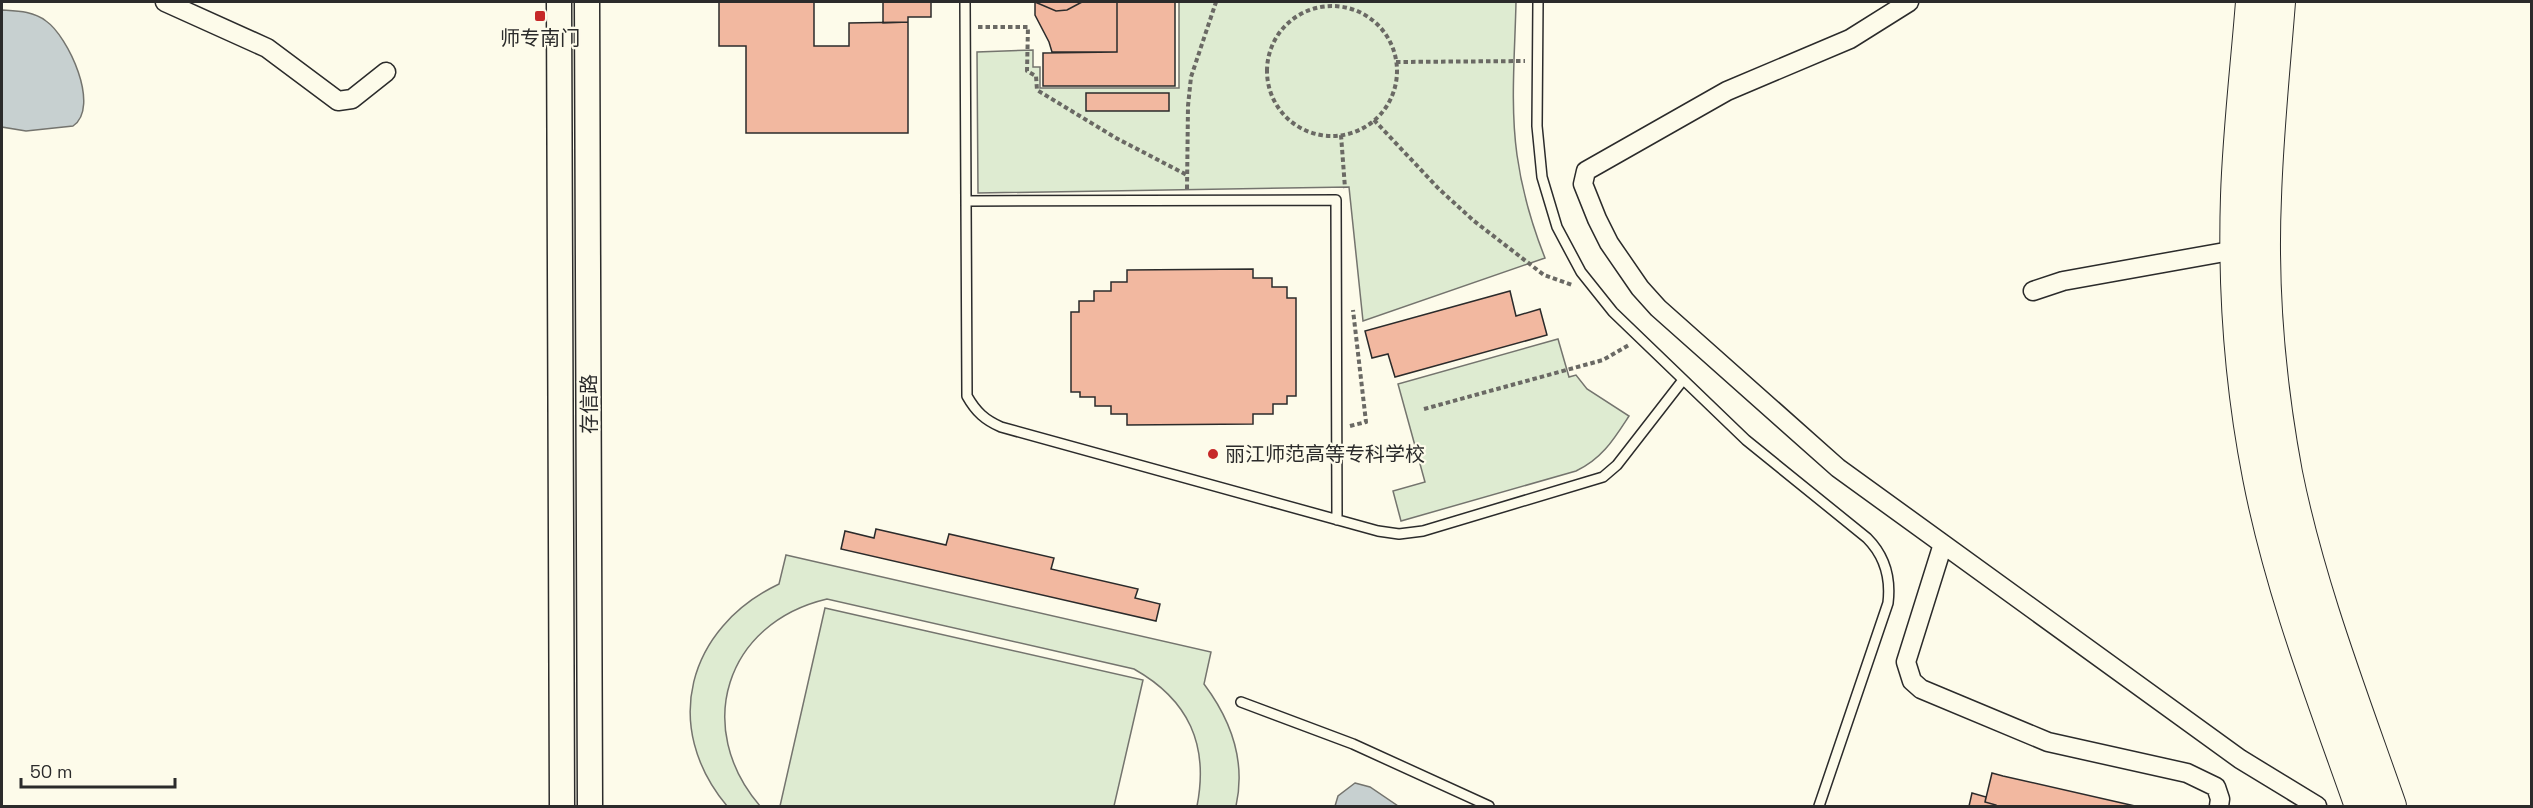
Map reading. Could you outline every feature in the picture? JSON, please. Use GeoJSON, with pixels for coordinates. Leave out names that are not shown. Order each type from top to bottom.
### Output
{"type":"FeatureCollection","features":[{"type":"Feature","properties":{"kind":"highway"},"geometry":{"type":"LineString","coordinates":[[2252,2],[2237,194],[2236,250],[2240,342],[2247,398],[2269,525],[2296,622],[2361,807]]}},
{"type":"Feature","properties":{"kind":"highway"},"geometry":{"type":"LineString","coordinates":[[2279,2],[2265,195],[2265,291],[2273,384],[2286,471],[2308,566],[2390,807]]}},
{"type":"Feature","properties":{"kind":"street"},"geometry":{"type":"LineString","coordinates":[[165,2],[267,48],[338,101],[352,99],[386,72]]}},
{"type":"Feature","properties":{"kind":"street","name":"存信路"},"geometry":{"type":"LineString","coordinates":[[559,2],[562,807]]}},
{"type":"Feature","properties":{"kind":"street","name":"存信路"},"geometry":{"type":"LineString","coordinates":[[587,2],[590,807]]}},
{"type":"Feature","properties":{"kind":"street"},"geometry":{"type":"LineString","coordinates":[[1909,2],[1850,39],[1727,91],[1586,171],[1583,184],[1609,243],[1640,288],[1658,308],[1838,468],[2240,759],[2317,807]]}},
{"type":"Feature","properties":{"kind":"street"},"geometry":{"type":"LineString","coordinates":[[2033,291],[2063,281],[2236,250]]}},
{"type":"Feature","properties":{"kind":"street"},"geometry":{"type":"LineString","coordinates":[[1943,544],[1906,662],[1912,681],[1921,689],[2048,742],[2187,773],[2216,787],[2220,799],[2219,807]]}},
{"type":"Feature","properties":{"kind":"lane"},"geometry":{"type":"LineString","coordinates":[[965,2],[967,396],[980,416],[1001,427],[1337,520],[1399,534],[1411,533],[1603,477],[1617,465],[1683,380]]}},
{"type":"Feature","properties":{"kind":"lane"},"geometry":{"type":"LineString","coordinates":[[1538,2],[1538,152],[1549,202],[1568,250],[1596,293],[1640,338],[1746,440],[1867,538],[1885,565],[1890,590],[1888,603],[1819,807]]}},
{"type":"Feature","properties":{"kind":"lane"},"geometry":{"type":"LineString","coordinates":[[966,201],[1336,200],[1337,520]]}},
{"type":"Feature","properties":{"kind":"lane"},"geometry":{"type":"LineString","coordinates":[[1241,702],[1353,744],[1490,807]]}},
{"type":"Feature","properties":{"kind":"path"},"geometry":{"type":"LineString","coordinates":[[1187,200],[1188,106],[1191,77],[1216,2]]}},
{"type":"Feature","properties":{"kind":"path"},"geometry":{"type":"LineString","coordinates":[[1354,9],[1357,2]]}},
{"type":"Feature","properties":{"kind":"path"},"geometry":{"type":"LineString","coordinates":[[1322,6],[1354,9],[1376,23],[1386,34],[1396,62],[1393,91],[1387,105],[1374,120],[1355,132],[1341,135],[1313,133],[1300,128],[1284,114],[1272,95],[1268,81],[1268,67],[1273,46],[1284,27],[1295,18],[1322,6]]}},
{"type":"Feature","properties":{"kind":"path"},"geometry":{"type":"LineString","coordinates":[[965,27],[1028,27],[1028,71],[1036,75],[1037,90],[1116,138],[1187,175]]}},
{"type":"Feature","properties":{"kind":"path"},"geometry":{"type":"LineString","coordinates":[[1396,62],[1537,61]]}},
{"type":"Feature","properties":{"kind":"path"},"geometry":{"type":"LineString","coordinates":[[1374,120],[1439,189],[1508,249],[1544,275],[1596,293]]}},
{"type":"Feature","properties":{"kind":"path"},"geometry":{"type":"LineString","coordinates":[[1424,409],[1603,360],[1640,338]]}},
{"type":"Feature","properties":{"kind":"green space"},"geometry":{"type":"Polygon","coordinates":[[[1179,2],[1516,2],[1513,98],[1517,155],[1528,208],[1545,258],[1363,321],[1349,187],[978,193],[977,52],[1033,50],[1033,67],[1040,67],[1040,88],[1179,88],[1179,2]]]}},
{"type":"Feature","properties":{"kind":"green space"},"geometry":{"type":"Polygon","coordinates":[[[1558,339],[1569,377],[1576,375],[1587,389],[1629,416],[1607,448],[1593,461],[1576,471],[1401,521],[1393,491],[1425,482],[1398,384],[1558,339]]]}},
{"type":"Feature","properties":{"kind":"green space"},"geometry":{"type":"Polygon","coordinates":[[[786,555],[1211,652],[1204,684],[1222,712],[1234,742],[1239,773],[1236,806],[1197,806],[1200,763],[1191,726],[1169,695],[1134,669],[827,599],[792,612],[764,630],[743,654],[730,682],[725,713],[728,744],[739,776],[760,806],[727,806],[707,776],[694,744],[690,713],[694,682],[705,653],[723,626],[748,603],[779,584],[786,555]]]}},
{"type":"Feature","properties":{"kind":"green space"},"geometry":{"type":"Polygon","coordinates":[[[825,608],[1143,680],[1114,806],[780,806],[825,608]]]}},
{"type":"Feature","properties":{"kind":"shaded area"},"geometry":{"type":"Polygon","coordinates":[[[2,10],[36,15],[55,29],[63,41],[72,56],[83,88],[84,104],[81,117],[73,126],[26,131],[2,127],[2,10]]]}},
{"type":"Feature","properties":{"kind":"shaded area"},"geometry":{"type":"Polygon","coordinates":[[[1355,783],[1370,787],[1398,806],[1335,806],[1338,796],[1355,783]]]}},
{"type":"Feature","properties":{"kind":"building"},"geometry":{"type":"Polygon","coordinates":[[[719,2],[814,2],[814,46],[849,46],[849,23],[908,22],[908,133],[746,133],[746,46],[719,46],[719,2]]]}},
{"type":"Feature","properties":{"kind":"building"},"geometry":{"type":"Polygon","coordinates":[[[883,2],[931,2],[931,17],[908,17],[908,22],[883,23],[883,2]]]}},
{"type":"Feature","properties":{"kind":"building"},"geometry":{"type":"Polygon","coordinates":[[[1035,2],[1056,11],[1067,10],[1082,2],[1117,2],[1117,52],[1052,52],[1035,15],[1035,2]]]}},
{"type":"Feature","properties":{"kind":"building"},"geometry":{"type":"Polygon","coordinates":[[[1035,2],[1082,2],[1067,10],[1056,11],[1035,2]]]}},
{"type":"Feature","properties":{"kind":"building"},"geometry":{"type":"Polygon","coordinates":[[[1117,2],[1175,2],[1175,86],[1043,86],[1043,53],[1117,52],[1117,2]]]}},
{"type":"Feature","properties":{"kind":"building"},"geometry":{"type":"Polygon","coordinates":[[[1086,93],[1169,93],[1169,111],[1086,111],[1086,93]]]}},
{"type":"Feature","properties":{"kind":"building"},"geometry":{"type":"Polygon","coordinates":[[[1253,269],[1253,278],[1272,278],[1272,287],[1287,287],[1287,298],[1296,298],[1296,396],[1287,396],[1287,404],[1273,404],[1273,414],[1253,414],[1253,424],[1127,425],[1127,414],[1111,414],[1111,406],[1095,406],[1095,397],[1080,397],[1080,392],[1071,392],[1071,312],[1079,312],[1079,301],[1094,301],[1094,291],[1111,291],[1111,282],[1127,282],[1127,270],[1253,269]]]}},
{"type":"Feature","properties":{"kind":"building"},"geometry":{"type":"Polygon","coordinates":[[[1510,291],[1516,316],[1540,309],[1547,335],[1395,377],[1388,354],[1372,358],[1365,331],[1510,291]]]}},
{"type":"Feature","properties":{"kind":"building"},"geometry":{"type":"Polygon","coordinates":[[[876,529],[946,545],[949,534],[1054,558],[1051,569],[1138,589],[1135,598],[1160,604],[1156,621],[841,549],[845,531],[874,538],[876,529]]]}},
{"type":"Feature","properties":{"kind":"building"},"geometry":{"type":"Polygon","coordinates":[[[1992,773],[2135,806],[1996,806],[1985,802],[1992,773]]]}},
{"type":"Feature","properties":{"kind":"building"},"geometry":{"type":"Polygon","coordinates":[[[1972,793],[1986,797],[1985,802],[1996,806],[1969,806],[1972,793]]]}},
{"type":"Feature","properties":{"kind":"place","name":"师专南门"},"geometry":{"type":"Point","coordinates":[540,16]}},
{"type":"Feature","properties":{"kind":"place","name":"丽江师范高等专科学校"},"geometry":{"type":"Point","coordinates":[1213,454]}}]}
